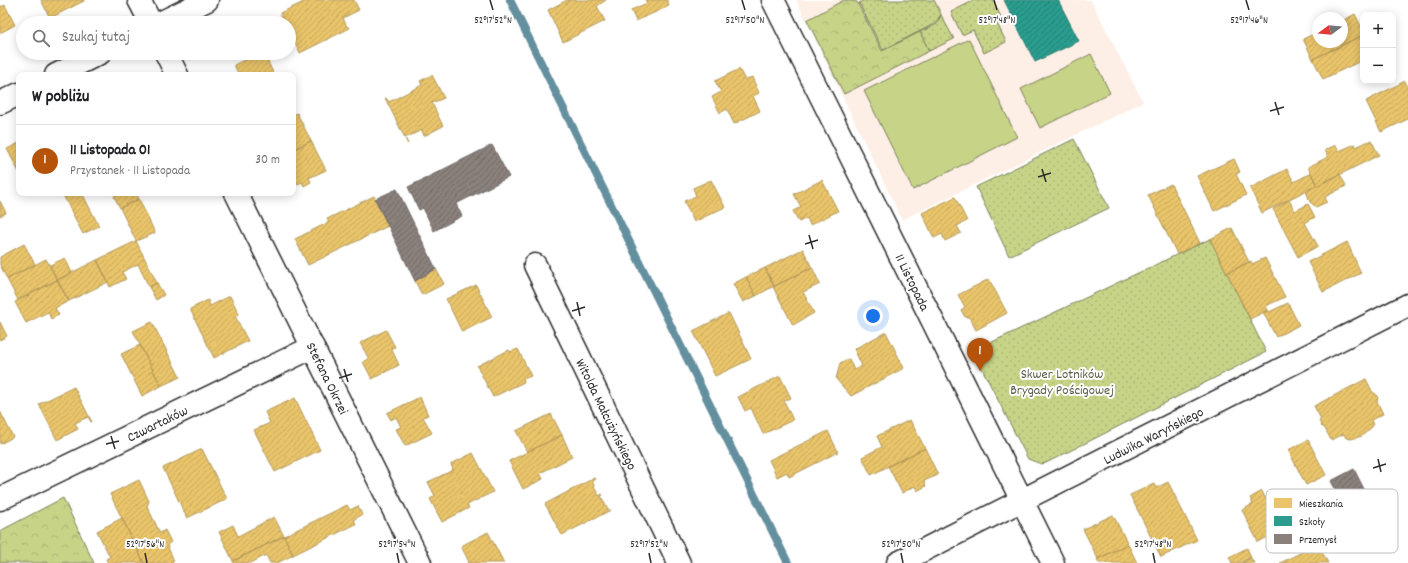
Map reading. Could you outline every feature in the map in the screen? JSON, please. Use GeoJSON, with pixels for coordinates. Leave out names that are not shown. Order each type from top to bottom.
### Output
{"type":"FeatureCollection","features":[{"type":"Feature","properties":{"kind":"street"},"geometry":{"type":"LineString","coordinates":[[139,0],[147,16]]}},
{"type":"Feature","properties":{"kind":"street"},"geometry":{"type":"LineString","coordinates":[[174,16],[207,0]]}},
{"type":"Feature","properties":{"kind":"street","name":"11 Listopada"},"geometry":{"type":"LineString","coordinates":[[773,0],[1053,563]]}},
{"type":"Feature","properties":{"kind":"street"},"geometry":{"type":"LineString","coordinates":[[62,72],[86,60]]}},
{"type":"Feature","properties":{"kind":"street"},"geometry":{"type":"LineString","coordinates":[[170,60],[176,72]]}},
{"type":"Feature","properties":{"kind":"street"},"geometry":{"type":"LineString","coordinates":[[0,103],[16,95]]}},
{"type":"Feature","properties":{"kind":"street","name":"Stefana Okrzei"},"geometry":{"type":"LineString","coordinates":[[238,196],[420,563]]}},
{"type":"Feature","properties":{"kind":"street","name":"Witolda Małcużyńskiego"},"geometry":{"type":"LineString","coordinates":[[536,265],[679,563]]}},
{"type":"Feature","properties":{"kind":"street","name":"Ludwika Waryńskiego"},"geometry":{"type":"LineString","coordinates":[[898,563],[1408,306]]}},
{"type":"Feature","properties":{"kind":"street","name":"Czwartaków"},"geometry":{"type":"LineString","coordinates":[[0,499],[313,347]]}},
{"type":"Feature","properties":{"kind":"shaded area"},"geometry":{"type":"Polygon","coordinates":[[[796,0],[1091,0],[1143,102],[902,220],[796,0]]]}},
{"type":"Feature","properties":{"kind":"green space"},"geometry":{"type":"Polygon","coordinates":[[[844,0],[857,2],[882,51],[920,32],[929,51],[844,94],[807,20],[844,0]]]}},
{"type":"Feature","properties":{"kind":"green space"},"geometry":{"type":"Polygon","coordinates":[[[864,0],[934,0],[941,14],[936,23],[883,50],[859,3],[864,0]]]}},
{"type":"Feature","properties":{"kind":"green space"},"geometry":{"type":"Polygon","coordinates":[[[975,0],[993,0],[1001,17],[996,21],[1006,42],[984,53],[973,30],[962,35],[951,12],[975,0]]]}},
{"type":"Feature","properties":{"kind":"green space"},"geometry":{"type":"Polygon","coordinates":[[[941,15],[954,39],[929,51],[920,32],[937,24],[941,15]]]}},
{"type":"Feature","properties":{"kind":"green space"},"geometry":{"type":"Polygon","coordinates":[[[969,39],[1017,137],[913,190],[864,91],[969,39]]]}},
{"type":"Feature","properties":{"kind":"green space"},"geometry":{"type":"Polygon","coordinates":[[[1091,54],[1110,93],[1040,128],[1021,89],[1091,54]]]}},
{"type":"Feature","properties":{"kind":"green space"},"geometry":{"type":"Polygon","coordinates":[[[1074,139],[1109,208],[1009,256],[976,187],[1074,139]]]}},
{"type":"Feature","properties":{"kind":"green space","name":"Skwer Lotników Brygady Pościgowej"},"geometry":{"type":"Polygon","coordinates":[[[1210,239],[1266,352],[1046,463],[1041,464],[1028,459],[973,351],[1210,239]]]}},
{"type":"Feature","properties":{"kind":"green space"},"geometry":{"type":"Polygon","coordinates":[[[63,498],[94,563],[0,563],[0,531],[63,498]]]}},
{"type":"Feature","properties":{"kind":"building: Mieszkania"},"geometry":{"type":"Polygon","coordinates":[[[41,0],[84,0],[54,16],[49,16],[41,0]]]}},
{"type":"Feature","properties":{"kind":"building: Mieszkania"},"geometry":{"type":"Polygon","coordinates":[[[311,0],[354,0],[359,10],[343,18],[347,27],[350,28],[300,53],[296,45],[296,16],[282,16],[280,13],[306,1],[311,0]]]}},
{"type":"Feature","properties":{"kind":"building: Mieszkania"},"geometry":{"type":"Polygon","coordinates":[[[567,0],[606,0],[597,6],[605,21],[563,42],[548,10],[567,0]]]}},
{"type":"Feature","properties":{"kind":"building: Mieszkania"},"geometry":{"type":"Polygon","coordinates":[[[645,0],[667,0],[669,6],[636,21],[631,10],[647,3],[645,0]]]}},
{"type":"Feature","properties":{"kind":"building: Mieszkania"},"geometry":{"type":"Polygon","coordinates":[[[0,4],[1,7],[5,5],[15,25],[0,33],[0,4]]]}},
{"type":"Feature","properties":{"kind":"building: Mieszkania"},"geometry":{"type":"Polygon","coordinates":[[[1355,14],[1360,24],[1360,36],[1348,42],[1348,18],[1355,14]]]}},
{"type":"Feature","properties":{"kind":"building: Mieszkania"},"geometry":{"type":"Polygon","coordinates":[[[1312,35],[1312,48],[1336,48],[1313,59],[1303,39],[1312,35]]]}},
{"type":"Feature","properties":{"kind":"building: Mieszkania"},"geometry":{"type":"Polygon","coordinates":[[[1360,36],[1360,61],[1323,79],[1313,59],[1336,48],[1348,48],[1348,42],[1360,36]]]}},
{"type":"Feature","properties":{"kind":"building: Mieszkania"},"geometry":{"type":"Polygon","coordinates":[[[244,60],[267,60],[273,72],[238,72],[234,65],[244,60]]]}},
{"type":"Feature","properties":{"kind":"building: Mieszkania"},"geometry":{"type":"Polygon","coordinates":[[[739,69],[745,80],[752,77],[759,93],[753,96],[760,111],[734,124],[727,109],[720,113],[712,97],[721,92],[715,81],[739,69]]]}},
{"type":"Feature","properties":{"kind":"building: Mieszkania"},"geometry":{"type":"Polygon","coordinates":[[[432,75],[444,98],[432,103],[443,126],[424,136],[422,130],[405,138],[385,98],[389,102],[422,85],[420,81],[432,75]]]}},
{"type":"Feature","properties":{"kind":"building: Mieszkania"},"geometry":{"type":"Polygon","coordinates":[[[1405,81],[1408,87],[1408,119],[1381,132],[1366,101],[1405,81]]]}},
{"type":"Feature","properties":{"kind":"building: Mieszkania"},"geometry":{"type":"Polygon","coordinates":[[[296,114],[311,141],[296,148],[296,114]]]}},
{"type":"Feature","properties":{"kind":"building: Mieszkania"},"geometry":{"type":"Polygon","coordinates":[[[1371,140],[1379,155],[1317,186],[1308,167],[1328,157],[1325,150],[1336,145],[1339,151],[1355,144],[1356,147],[1371,140]]]}},
{"type":"Feature","properties":{"kind":"building: Mieszkania"},"geometry":{"type":"Polygon","coordinates":[[[311,141],[326,170],[309,178],[311,182],[304,186],[302,182],[296,185],[296,148],[311,141]]]}},
{"type":"Feature","properties":{"kind":"building: Mieszkania"},"geometry":{"type":"Polygon","coordinates":[[[16,144],[16,166],[7,149],[16,144]]]}},
{"type":"Feature","properties":{"kind":"building: Mieszkania"},"geometry":{"type":"Polygon","coordinates":[[[1234,159],[1240,172],[1236,174],[1246,195],[1214,211],[1197,176],[1234,159]]]}},
{"type":"Feature","properties":{"kind":"building: Mieszkania"},"geometry":{"type":"Polygon","coordinates":[[[1287,169],[1294,182],[1311,173],[1317,185],[1262,213],[1250,188],[1287,169]]]}},
{"type":"Feature","properties":{"kind":"building: Mieszkania"},"geometry":{"type":"Polygon","coordinates":[[[1340,174],[1346,186],[1325,197],[1327,202],[1316,207],[1310,202],[1306,191],[1340,174]]]}},
{"type":"Feature","properties":{"kind":"building: Mieszkania"},"geometry":{"type":"Polygon","coordinates":[[[711,180],[725,207],[694,222],[684,201],[696,196],[693,188],[711,180]]]}},
{"type":"Feature","properties":{"kind":"building: Mieszkania"},"geometry":{"type":"Polygon","coordinates":[[[822,180],[838,211],[810,225],[807,218],[799,222],[793,211],[801,207],[794,194],[822,180]]]}},
{"type":"Feature","properties":{"kind":"building: Mieszkania"},"geometry":{"type":"Polygon","coordinates":[[[1171,184],[1200,243],[1177,254],[1148,195],[1171,184]]]}},
{"type":"Feature","properties":{"kind":"building: Mieszkania"},"geometry":{"type":"Polygon","coordinates":[[[64,196],[84,196],[99,226],[83,234],[64,196]]]}},
{"type":"Feature","properties":{"kind":"building: Mieszkania"},"geometry":{"type":"Polygon","coordinates":[[[114,196],[138,196],[139,199],[120,208],[114,196]]]}},
{"type":"Feature","properties":{"kind":"building: Mieszkania"},"geometry":{"type":"Polygon","coordinates":[[[374,196],[388,226],[308,265],[295,239],[329,222],[327,219],[374,196]]]}},
{"type":"Feature","properties":{"kind":"building: Mieszkania"},"geometry":{"type":"Polygon","coordinates":[[[955,197],[967,221],[957,226],[961,233],[945,241],[942,234],[934,238],[922,213],[955,197]]]}},
{"type":"Feature","properties":{"kind":"building: Mieszkania"},"geometry":{"type":"Polygon","coordinates":[[[139,199],[155,233],[136,241],[120,208],[139,199]]]}},
{"type":"Feature","properties":{"kind":"building: Mieszkania"},"geometry":{"type":"Polygon","coordinates":[[[1289,200],[1295,211],[1308,204],[1315,217],[1305,223],[1318,246],[1298,257],[1273,209],[1289,200]]]}},
{"type":"Feature","properties":{"kind":"building: Mieszkania"},"geometry":{"type":"Polygon","coordinates":[[[0,201],[6,213],[0,216],[0,201]]]}},
{"type":"Feature","properties":{"kind":"building: Mieszkania"},"geometry":{"type":"Polygon","coordinates":[[[1232,228],[1249,262],[1227,273],[1210,239],[1232,228]]]}},
{"type":"Feature","properties":{"kind":"building: Mieszkania"},"geometry":{"type":"Polygon","coordinates":[[[136,241],[157,283],[149,287],[138,264],[122,272],[126,279],[110,287],[97,260],[136,241]]]}},
{"type":"Feature","properties":{"kind":"building: Mieszkania"},"geometry":{"type":"Polygon","coordinates":[[[1347,242],[1361,273],[1323,292],[1308,262],[1347,242]]]}},
{"type":"Feature","properties":{"kind":"building: Mieszkania"},"geometry":{"type":"Polygon","coordinates":[[[24,244],[35,264],[7,279],[0,265],[0,257],[24,244]]]}},
{"type":"Feature","properties":{"kind":"building: Mieszkania"},"geometry":{"type":"Polygon","coordinates":[[[803,249],[812,268],[774,286],[765,268],[803,249]]]}},
{"type":"Feature","properties":{"kind":"building: Mieszkania"},"geometry":{"type":"Polygon","coordinates":[[[65,258],[72,273],[57,280],[50,265],[65,258]]]}},
{"type":"Feature","properties":{"kind":"building: Mieszkania"},"geometry":{"type":"Polygon","coordinates":[[[1265,258],[1285,297],[1266,306],[1268,310],[1250,319],[1227,273],[1251,261],[1252,264],[1265,258]]]}},
{"type":"Feature","properties":{"kind":"building: Mieszkania"},"geometry":{"type":"Polygon","coordinates":[[[46,259],[57,280],[18,300],[7,279],[46,259]]]}},
{"type":"Feature","properties":{"kind":"building: Mieszkania"},"geometry":{"type":"Polygon","coordinates":[[[97,260],[108,282],[69,301],[57,280],[97,260]]]}},
{"type":"Feature","properties":{"kind":"building: Mieszkania"},"geometry":{"type":"Polygon","coordinates":[[[812,267],[820,284],[803,292],[814,313],[793,325],[773,287],[812,267]]]}},
{"type":"Feature","properties":{"kind":"building: Mieszkania"},"geometry":{"type":"Polygon","coordinates":[[[765,268],[774,286],[756,296],[746,277],[765,268]]]}},
{"type":"Feature","properties":{"kind":"building: Mieszkania"},"geometry":{"type":"Polygon","coordinates":[[[436,269],[444,284],[422,295],[415,281],[436,269]]]}},
{"type":"Feature","properties":{"kind":"building: Mieszkania"},"geometry":{"type":"Polygon","coordinates":[[[746,277],[756,296],[743,302],[733,284],[746,277]]]}},
{"type":"Feature","properties":{"kind":"building: Mieszkania"},"geometry":{"type":"Polygon","coordinates":[[[989,279],[1007,313],[976,330],[969,317],[965,317],[961,310],[965,307],[958,295],[989,279]]]}},
{"type":"Feature","properties":{"kind":"building: Mieszkania"},"geometry":{"type":"Polygon","coordinates":[[[57,280],[69,301],[55,308],[59,315],[51,319],[48,312],[26,323],[15,302],[57,280]]]}},
{"type":"Feature","properties":{"kind":"building: Mieszkania"},"geometry":{"type":"Polygon","coordinates":[[[157,283],[164,295],[156,300],[149,287],[157,283]]]}},
{"type":"Feature","properties":{"kind":"building: Mieszkania"},"geometry":{"type":"Polygon","coordinates":[[[476,285],[492,317],[462,332],[446,299],[476,285]]]}},
{"type":"Feature","properties":{"kind":"building: Mieszkania"},"geometry":{"type":"Polygon","coordinates":[[[230,296],[239,314],[235,316],[248,341],[214,358],[190,309],[208,300],[210,306],[230,296]]]}},
{"type":"Feature","properties":{"kind":"building: Mieszkania"},"geometry":{"type":"Polygon","coordinates":[[[1288,303],[1299,325],[1276,337],[1263,312],[1268,310],[1269,312],[1288,303]]]}},
{"type":"Feature","properties":{"kind":"building: Mieszkania"},"geometry":{"type":"Polygon","coordinates":[[[729,313],[751,359],[715,376],[693,331],[729,313]]]}},
{"type":"Feature","properties":{"kind":"building: Mieszkania"},"geometry":{"type":"Polygon","coordinates":[[[0,322],[7,336],[0,340],[0,322]]]}},
{"type":"Feature","properties":{"kind":"building: Mieszkania"},"geometry":{"type":"Polygon","coordinates":[[[152,322],[180,377],[161,386],[133,331],[152,322]]]}},
{"type":"Feature","properties":{"kind":"building: Mieszkania"},"geometry":{"type":"Polygon","coordinates":[[[386,330],[395,347],[391,348],[399,365],[372,379],[363,362],[369,359],[360,343],[386,330]]]}},
{"type":"Feature","properties":{"kind":"building: Mieszkania"},"geometry":{"type":"Polygon","coordinates":[[[886,332],[904,368],[851,396],[836,379],[840,363],[849,359],[854,370],[862,366],[854,349],[886,332]]]}},
{"type":"Feature","properties":{"kind":"building: Mieszkania"},"geometry":{"type":"Polygon","coordinates":[[[140,345],[161,386],[142,396],[121,354],[140,345]]]}},
{"type":"Feature","properties":{"kind":"building: Mieszkania"},"geometry":{"type":"Polygon","coordinates":[[[518,349],[531,376],[523,379],[524,382],[493,397],[477,366],[509,350],[510,352],[518,349]]]}},
{"type":"Feature","properties":{"kind":"building: Mieszkania"},"geometry":{"type":"Polygon","coordinates":[[[780,376],[791,398],[784,401],[793,420],[763,434],[751,408],[745,411],[738,397],[780,376]]]}},
{"type":"Feature","properties":{"kind":"building: Mieszkania"},"geometry":{"type":"Polygon","coordinates":[[[1366,379],[1373,393],[1375,393],[1378,398],[1377,401],[1383,414],[1371,420],[1373,425],[1372,427],[1362,436],[1351,439],[1346,438],[1344,434],[1331,440],[1319,421],[1321,419],[1314,406],[1366,379]]]}},
{"type":"Feature","properties":{"kind":"building: Mieszkania"},"geometry":{"type":"Polygon","coordinates":[[[74,387],[92,422],[88,417],[75,423],[78,429],[57,440],[39,404],[74,387]]]}},
{"type":"Feature","properties":{"kind":"building: Mieszkania"},"geometry":{"type":"Polygon","coordinates":[[[420,397],[428,415],[423,417],[432,433],[405,446],[396,429],[401,427],[396,417],[391,420],[387,413],[420,397]]]}},
{"type":"Feature","properties":{"kind":"building: Mieszkania"},"geometry":{"type":"Polygon","coordinates":[[[295,398],[320,450],[275,472],[254,430],[270,423],[265,412],[295,398]]]}},
{"type":"Feature","properties":{"kind":"building: Mieszkania"},"geometry":{"type":"Polygon","coordinates":[[[0,411],[13,437],[0,444],[0,411]]]}},
{"type":"Feature","properties":{"kind":"building: Mieszkania"},"geometry":{"type":"Polygon","coordinates":[[[551,414],[562,435],[527,452],[516,431],[551,414]]]}},
{"type":"Feature","properties":{"kind":"building: Mieszkania"},"geometry":{"type":"Polygon","coordinates":[[[910,420],[925,448],[871,475],[862,457],[882,447],[877,436],[910,420]]]}},
{"type":"Feature","properties":{"kind":"building: Mieszkania"},"geometry":{"type":"Polygon","coordinates":[[[828,431],[838,452],[789,477],[787,472],[777,477],[769,460],[828,431]]]}},
{"type":"Feature","properties":{"kind":"building: Mieszkania"},"geometry":{"type":"Polygon","coordinates":[[[562,435],[572,457],[540,473],[543,479],[523,489],[509,461],[562,435]]]}},
{"type":"Feature","properties":{"kind":"building: Mieszkania"},"geometry":{"type":"Polygon","coordinates":[[[1308,440],[1326,475],[1306,485],[1288,450],[1308,440]]]}},
{"type":"Feature","properties":{"kind":"building: Mieszkania"},"geometry":{"type":"Polygon","coordinates":[[[925,448],[938,475],[924,481],[926,486],[917,491],[915,486],[902,493],[888,466],[925,448]]]}},
{"type":"Feature","properties":{"kind":"building: Mieszkania"},"geometry":{"type":"Polygon","coordinates":[[[202,449],[227,499],[187,518],[163,468],[202,449]]]}},
{"type":"Feature","properties":{"kind":"building: Mieszkania"},"geometry":{"type":"Polygon","coordinates":[[[473,453],[493,492],[467,505],[469,508],[442,522],[430,499],[435,496],[428,482],[453,470],[451,464],[473,453]]]}},
{"type":"Feature","properties":{"kind":"building: Mieszkania"},"geometry":{"type":"Polygon","coordinates":[[[594,478],[595,479],[592,481],[599,496],[602,494],[603,495],[601,496],[608,510],[611,510],[562,535],[545,504],[594,478]]]}},
{"type":"Feature","properties":{"kind":"building: Mieszkania"},"geometry":{"type":"Polygon","coordinates":[[[139,480],[149,501],[147,506],[160,533],[165,530],[171,542],[167,545],[174,561],[169,563],[144,563],[110,494],[139,480]]]}},
{"type":"Feature","properties":{"kind":"building: Mieszkania"},"geometry":{"type":"Polygon","coordinates":[[[1168,482],[1197,540],[1161,557],[1130,495],[1154,484],[1156,488],[1168,482]]]}},
{"type":"Feature","properties":{"kind":"building: Mieszkania"},"geometry":{"type":"Polygon","coordinates":[[[1262,491],[1266,498],[1266,538],[1258,542],[1242,510],[1253,504],[1250,498],[1262,491]]]}},
{"type":"Feature","properties":{"kind":"building: Mieszkania"},"geometry":{"type":"Polygon","coordinates":[[[347,505],[350,510],[358,506],[362,515],[354,519],[356,524],[293,555],[284,536],[347,505]]]}},
{"type":"Feature","properties":{"kind":"building: Mieszkania"},"geometry":{"type":"Polygon","coordinates":[[[1113,515],[1128,544],[1098,559],[1083,529],[1113,515]]]}},
{"type":"Feature","properties":{"kind":"building: Mieszkania"},"geometry":{"type":"Polygon","coordinates":[[[274,517],[284,536],[233,561],[219,532],[233,525],[238,536],[274,517]]]}},
{"type":"Feature","properties":{"kind":"building: Mieszkania"},"geometry":{"type":"Polygon","coordinates":[[[122,518],[144,563],[108,563],[106,559],[110,557],[97,531],[122,518]]]}},
{"type":"Feature","properties":{"kind":"building: Mieszkania"},"geometry":{"type":"Polygon","coordinates":[[[488,532],[504,563],[467,563],[469,562],[461,546],[488,532]]]}},
{"type":"Feature","properties":{"kind":"building: Mieszkania"},"geometry":{"type":"Polygon","coordinates":[[[284,536],[293,555],[277,563],[270,563],[266,555],[251,563],[234,563],[233,561],[284,536]]]}},
{"type":"Feature","properties":{"kind":"building: Mieszkania"},"geometry":{"type":"Polygon","coordinates":[[[1128,544],[1137,563],[1099,563],[1097,559],[1128,544]]]}},
{"type":"Feature","properties":{"kind":"building: Mieszkania"},"geometry":{"type":"Polygon","coordinates":[[[1247,548],[1251,557],[1240,563],[1232,563],[1229,557],[1247,548]]]}},
{"type":"Feature","properties":{"kind":"building: Mieszkania"},"geometry":{"type":"Polygon","coordinates":[[[1300,553],[1323,553],[1328,563],[1280,563],[1300,553]]]}},
{"type":"Feature","properties":{"kind":"building: Mieszkania"},"geometry":{"type":"Polygon","coordinates":[[[1251,558],[1254,563],[1242,563],[1251,558]]]}},
{"type":"Feature","properties":{"kind":"building: Szkoły"},"geometry":{"type":"Polygon","coordinates":[[[1004,0],[1058,0],[1079,41],[1035,62],[1004,0]]]}},
{"type":"Feature","properties":{"kind":"building: Przemysł"},"geometry":{"type":"Polygon","coordinates":[[[492,145],[509,177],[456,204],[462,216],[434,231],[423,208],[419,210],[408,187],[492,145]]]}},
{"type":"Feature","properties":{"kind":"building: Przemysł"},"geometry":{"type":"Polygon","coordinates":[[[397,189],[436,269],[415,281],[375,199],[397,189]]]}},
{"type":"Feature","properties":{"kind":"building: Przemysł"},"geometry":{"type":"Polygon","coordinates":[[[1354,469],[1364,489],[1335,489],[1331,481],[1354,469]]]}},
{"type":"Feature","properties":{"kind":"waterway"},"geometry":{"type":"LineString","coordinates":[[510,0],[788,563]]}},
{"type":"Feature","properties":{"kind":"place","name":"11 Listopada 01"},"geometry":{"type":"Point","coordinates":[980,371]}}]}
